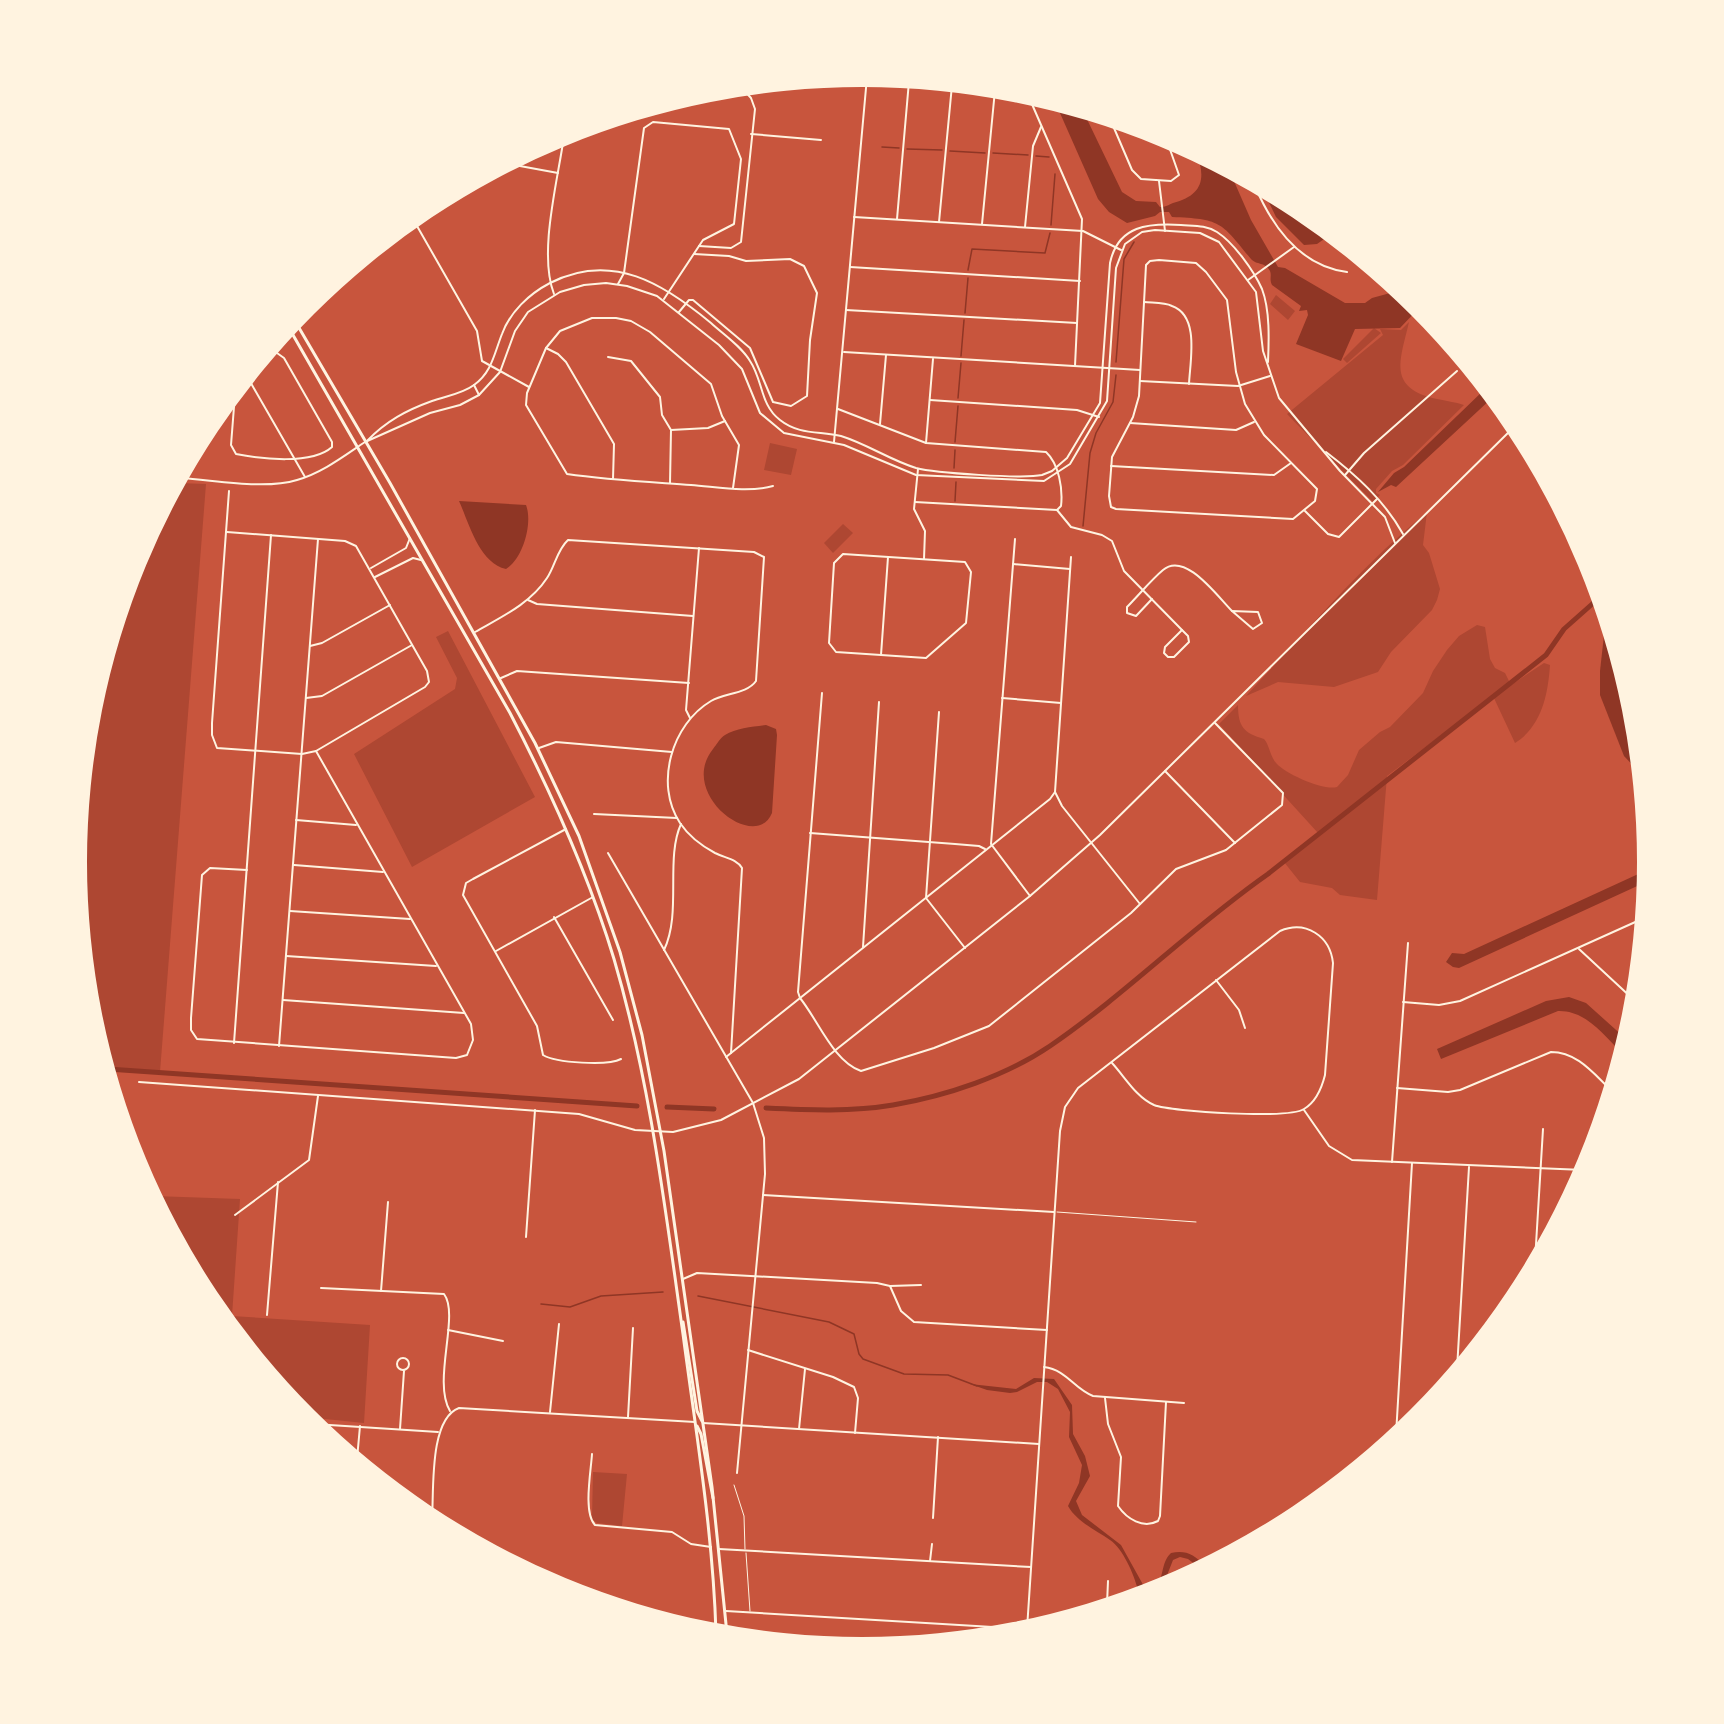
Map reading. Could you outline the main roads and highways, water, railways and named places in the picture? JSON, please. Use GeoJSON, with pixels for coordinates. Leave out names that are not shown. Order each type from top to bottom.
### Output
{"type":"FeatureCollection","features":[{"type":"Feature","properties":{"kind":"main road"},"geometry":{"type":"LineString","coordinates":[[300,329],[475,632],[535,742],[578,834],[626,971],[642,1035],[660,1131],[683,1279],[714,1499],[727,1624]]}},
{"type":"Feature","properties":{"kind":"main road"},"geometry":{"type":"LineString","coordinates":[[293,336],[523,738],[566,829],[614,959],[632,1026],[652,1131],[695,1422],[711,1547],[715,1623]]}},
{"type":"Feature","properties":{"kind":"main road"},"geometry":{"type":"LineString","coordinates":[[523,738],[535,742]]}},
{"type":"Feature","properties":{"kind":"main road"},"geometry":{"type":"LineString","coordinates":[[566,829],[578,834]]}},
{"type":"Feature","properties":{"kind":"main road"},"geometry":{"type":"LineString","coordinates":[[680,1318],[685,1326],[697,1411],[703,1423]]}},
{"type":"Feature","properties":{"kind":"main road"},"geometry":{"type":"LineString","coordinates":[[695,1422],[701,1434],[710,1495],[714,1499]]}},
{"type":"Feature","properties":{"kind":"waterway"},"geometry":{"type":"LineString","coordinates":[[882,147],[899,148]]}},
{"type":"Feature","properties":{"kind":"waterway"},"geometry":{"type":"LineString","coordinates":[[907,149],[942,150]]}},
{"type":"Feature","properties":{"kind":"waterway"},"geometry":{"type":"LineString","coordinates":[[950,151],[985,153]]}},
{"type":"Feature","properties":{"kind":"waterway"},"geometry":{"type":"LineString","coordinates":[[993,153],[1028,155]]}},
{"type":"Feature","properties":{"kind":"waterway"},"geometry":{"type":"LineString","coordinates":[[1036,156],[1049,157]]}},
{"type":"Feature","properties":{"kind":"waterway"},"geometry":{"type":"LineString","coordinates":[[1051,225],[1055,174]]}},
{"type":"Feature","properties":{"kind":"waterway"},"geometry":{"type":"LineString","coordinates":[[968,270],[972,249],[1045,253],[1050,233]]}},
{"type":"Feature","properties":{"kind":"waterway"},"geometry":{"type":"LineString","coordinates":[[1116,362],[1124,259],[1134,242]]}},
{"type":"Feature","properties":{"kind":"waterway"},"geometry":{"type":"LineString","coordinates":[[965,313],[968,278]]}},
{"type":"Feature","properties":{"kind":"waterway"},"geometry":{"type":"LineString","coordinates":[[961,356],[964,320]]}},
{"type":"Feature","properties":{"kind":"waterway"},"geometry":{"type":"LineString","coordinates":[[958,398],[961,363]]}},
{"type":"Feature","properties":{"kind":"waterway"},"geometry":{"type":"LineString","coordinates":[[1083,526],[1090,453],[1096,433],[1113,402],[1116,375]]}},
{"type":"Feature","properties":{"kind":"waterway"},"geometry":{"type":"LineString","coordinates":[[955,442],[958,406]]}},
{"type":"Feature","properties":{"kind":"waterway"},"geometry":{"type":"LineString","coordinates":[[954,468],[955,450]]}},
{"type":"Feature","properties":{"kind":"waterway"},"geometry":{"type":"LineString","coordinates":[[955,501],[956,482]]}},
{"type":"Feature","properties":{"kind":"waterway"},"geometry":{"type":"LineString","coordinates":[[766,1108],[846,1110],[893,1105],[934,1096],[975,1083],[1033,1057],[1105,1005],[1240,894],[1546,655],[1564,629],[1593,604]]}},
{"type":"Feature","properties":{"kind":"waterway"},"geometry":{"type":"LineString","coordinates":[[115,1069],[637,1106]]}},
{"type":"Feature","properties":{"kind":"waterway"},"geometry":{"type":"LineString","coordinates":[[667,1107],[714,1109]]}},
{"type":"Feature","properties":{"kind":"waterway"},"geometry":{"type":"LineString","coordinates":[[541,1304],[570,1307],[601,1296],[663,1292]]}},
{"type":"Feature","properties":{"kind":"waterway"},"geometry":{"type":"LineString","coordinates":[[698,1296],[829,1322],[854,1334],[859,1354],[863,1359],[904,1374],[948,1375],[977,1386]]}}]}
